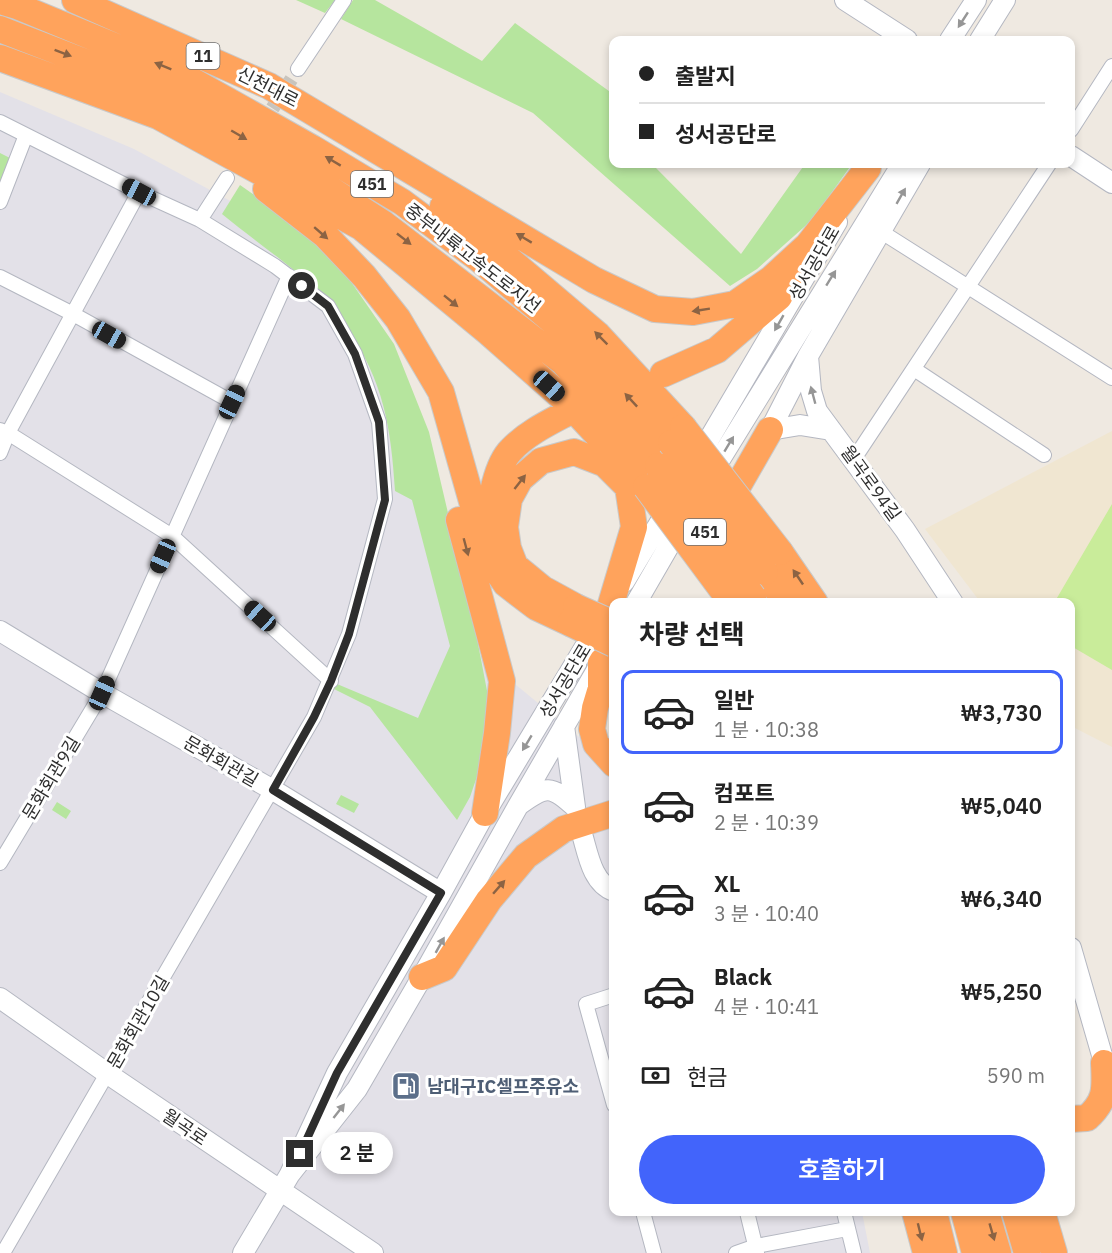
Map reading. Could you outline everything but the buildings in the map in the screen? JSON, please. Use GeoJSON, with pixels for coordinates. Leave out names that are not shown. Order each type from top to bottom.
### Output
{"type":"FeatureCollection","features":[{"type":"Feature","properties":{"kind":"highway","name":"신천대로"},"geometry":{"type":"LineString","coordinates":[[75,0],[269,86],[327,120]]}},
{"type":"Feature","properties":{"kind":"highway","name":"중부내륙고속도로지선"},"geometry":{"type":"LineString","coordinates":[[9,4],[175,71],[402,202],[479,259],[582,346],[677,435]]}},
{"type":"Feature","properties":{"kind":"highway","name":"중부내륙고속도로지선"},"geometry":{"type":"LineString","coordinates":[[4,31],[165,93],[297,168],[384,224],[563,362],[745,598]]}},
{"type":"Feature","properties":{"kind":"highway"},"geometry":{"type":"LineString","coordinates":[[0,58],[158,116],[361,227],[488,332],[652,476]]}},
{"type":"Feature","properties":{"kind":"highway"},"geometry":{"type":"LineString","coordinates":[[327,120],[594,280],[655,309],[693,312],[735,304],[771,279],[808,245]]}},
{"type":"Feature","properties":{"kind":"highway"},"geometry":{"type":"LineString","coordinates":[[327,120],[471,227],[589,327],[677,435],[773,562],[810,598]]}},
{"type":"Feature","properties":{"kind":"highway"},"geometry":{"type":"LineString","coordinates":[[210,144],[325,235],[364,276],[398,319],[441,392],[488,558],[506,584],[536,607],[573,616],[609,611]]}},
{"type":"Feature","properties":{"kind":"highway"},"geometry":{"type":"LineString","coordinates":[[663,374],[717,350],[779,297],[808,245],[868,168]]}},
{"type":"Feature","properties":{"kind":"highway"},"geometry":{"type":"LineString","coordinates":[[416,348],[502,681],[485,813]]}},
{"type":"Feature","properties":{"kind":"highway"},"geometry":{"type":"LineString","coordinates":[[565,414],[534,431],[509,452],[495,481],[490,518],[494,554],[513,579],[539,602],[609,634]]}},
{"type":"Feature","properties":{"kind":"highway"},"geometry":{"type":"LineString","coordinates":[[713,598],[707,577],[716,531],[726,504],[770,430]]}},
{"type":"Feature","properties":{"kind":"highway"},"geometry":{"type":"LineString","coordinates":[[609,758],[596,744],[592,729],[609,649],[515,566],[508,548],[505,527],[509,499],[520,479],[541,461],[574,452],[605,464],[628,487],[634,527],[622,598]]}},
{"type":"Feature","properties":{"kind":"highway"},"geometry":{"type":"LineString","coordinates":[[773,562],[784,598]]}},
{"type":"Feature","properties":{"kind":"highway"},"geometry":{"type":"LineString","coordinates":[[422,977],[444,968],[489,900],[526,856],[564,829],[609,815]]}},
{"type":"Feature","properties":{"kind":"highway"},"geometry":{"type":"LineString","coordinates":[[1079,1119],[1103,1099],[1104,1063]]}},
{"type":"Feature","properties":{"kind":"highway"},"geometry":{"type":"LineString","coordinates":[[1079,1119],[1108,1121],[1112,1124]]}},
{"type":"Feature","properties":{"kind":"highway"},"geometry":{"type":"LineString","coordinates":[[916,1216],[926,1253]]}},
{"type":"Feature","properties":{"kind":"highway"},"geometry":{"type":"LineString","coordinates":[[935,1216],[944,1253]]}},
{"type":"Feature","properties":{"kind":"highway"},"geometry":{"type":"LineString","coordinates":[[965,1216],[975,1253]]}},
{"type":"Feature","properties":{"kind":"highway"},"geometry":{"type":"LineString","coordinates":[[987,1216],[998,1253]]}},
{"type":"Feature","properties":{"kind":"highway"},"geometry":{"type":"LineString","coordinates":[[1016,1216],[1027,1253]]}},
{"type":"Feature","properties":{"kind":"highway"},"geometry":{"type":"LineString","coordinates":[[1043,1216],[1054,1253]]}},
{"type":"Feature","properties":{"kind":"main road"},"geometry":{"type":"LineString","coordinates":[[844,0],[901,36]]}},
{"type":"Feature","properties":{"kind":"main road"},"geometry":{"type":"LineString","coordinates":[[953,36],[976,0]]}},
{"type":"Feature","properties":{"kind":"main road"},"geometry":{"type":"LineString","coordinates":[[982,36],[1005,0]]}},
{"type":"Feature","properties":{"kind":"main road"},"geometry":{"type":"LineString","coordinates":[[1075,159],[1112,183]]}},
{"type":"Feature","properties":{"kind":"main road","name":"성서공단로"},"geometry":{"type":"LineString","coordinates":[[627,598],[769,341],[869,168]]}},
{"type":"Feature","properties":{"kind":"main road","name":"성서공단로"},"geometry":{"type":"LineString","coordinates":[[628,598],[752,407],[900,168]]}},
{"type":"Feature","properties":{"kind":"main road"},"geometry":{"type":"LineString","coordinates":[[770,430],[808,356],[918,168]]}},
{"type":"Feature","properties":{"kind":"main road","name":"월곡로94길"},"geometry":{"type":"LineString","coordinates":[[808,356],[810,391],[817,411],[905,530],[950,598]]}},
{"type":"Feature","properties":{"kind":"main road"},"geometry":{"type":"LineString","coordinates":[[770,430],[800,425],[831,430]]}},
{"type":"Feature","properties":{"kind":"main road","name":"성서공단로"},"geometry":{"type":"LineString","coordinates":[[243,1253],[290,1174],[337,1073],[485,813],[609,627]]}},
{"type":"Feature","properties":{"kind":"main road","name":"문화회관길"},"geometry":{"type":"LineString","coordinates":[[0,631],[102,693],[273,790],[441,893]]}},
{"type":"Feature","properties":{"kind":"main road","name":"성서공단로"},"geometry":{"type":"LineString","coordinates":[[290,1174],[357,1089],[609,649]]}},
{"type":"Feature","properties":{"kind":"main road"},"geometry":{"type":"LineString","coordinates":[[518,806],[537,792],[547,790],[558,791],[575,807],[564,726]]}},
{"type":"Feature","properties":{"kind":"main road"},"geometry":{"type":"LineString","coordinates":[[582,834],[595,875],[609,889]]}},
{"type":"Feature","properties":{"kind":"main road"},"geometry":{"type":"LineString","coordinates":[[1075,962],[1112,1087]]}},
{"type":"Feature","properties":{"kind":"main road","name":"월곡로"},"geometry":{"type":"LineString","coordinates":[[0,998],[373,1253]]}},
{"type":"Feature","properties":{"kind":"street"},"geometry":{"type":"LineString","coordinates":[[298,69],[344,0]]}},
{"type":"Feature","properties":{"kind":"street"},"geometry":{"type":"LineString","coordinates":[[1075,123],[1112,66]]}},
{"type":"Feature","properties":{"kind":"street","name":"문화회관10길"},"geometry":{"type":"LineString","coordinates":[[0,122],[200,220],[289,276],[328,306],[355,354],[379,422],[385,500],[349,634],[314,717],[3,1253]]}},
{"type":"Feature","properties":{"kind":"street"},"geometry":{"type":"LineString","coordinates":[[0,202],[26,135]]}},
{"type":"Feature","properties":{"kind":"street"},"geometry":{"type":"LineString","coordinates":[[854,459],[1046,168]]}},
{"type":"Feature","properties":{"kind":"street"},"geometry":{"type":"LineString","coordinates":[[200,220],[227,178]]}},
{"type":"Feature","properties":{"kind":"street"},"geometry":{"type":"LineString","coordinates":[[0,453],[4,432],[73,314],[139,192]]}},
{"type":"Feature","properties":{"kind":"street"},"geometry":{"type":"LineString","coordinates":[[880,231],[1112,378]]}},
{"type":"Feature","properties":{"kind":"street","name":"문화회관9길"},"geometry":{"type":"LineString","coordinates":[[0,863],[102,693],[289,276]]}},
{"type":"Feature","properties":{"kind":"street"},"geometry":{"type":"LineString","coordinates":[[0,277],[73,314],[232,402]]}},
{"type":"Feature","properties":{"kind":"street"},"geometry":{"type":"LineString","coordinates":[[914,369],[1044,455]]}},
{"type":"Feature","properties":{"kind":"street"},"geometry":{"type":"LineString","coordinates":[[4,432],[172,536],[331,681]]}},
{"type":"Feature","properties":{"kind":"street"},"geometry":{"type":"LineString","coordinates":[[609,997],[586,1004],[609,1087]]}},
{"type":"Feature","properties":{"kind":"street"},"geometry":{"type":"LineString","coordinates":[[644,1216],[654,1253]]}},
{"type":"Feature","properties":{"kind":"street"},"geometry":{"type":"LineString","coordinates":[[748,1216],[756,1250]]}},
{"type":"Feature","properties":{"kind":"street"},"geometry":{"type":"LineString","coordinates":[[845,1216],[854,1253]]}},
{"type":"Feature","properties":{"kind":"street"},"geometry":{"type":"LineString","coordinates":[[736,1253],[847,1228]]}},
{"type":"Feature","properties":{"kind":"shaded area"},"geometry":{"type":"Polygon","coordinates":[[[0,92],[134,149],[273,224],[395,361],[470,647],[609,762],[609,1216],[863,1216],[870,1253],[0,1253],[0,92]]]}},
{"type":"Feature","properties":{"kind":"shaded area"},"geometry":{"type":"Polygon","coordinates":[[[1112,431],[1112,747],[1075,728],[1075,598],[977,598],[925,529],[1112,431]]]}},
{"type":"Feature","properties":{"kind":"green space"},"geometry":{"type":"Polygon","coordinates":[[[296,0],[335,0],[325,13],[296,0]]]}},
{"type":"Feature","properties":{"kind":"green space"},"geometry":{"type":"Polygon","coordinates":[[[353,0],[375,0],[482,61],[515,23],[609,91],[609,168],[656,168],[741,254],[802,168],[849,168],[812,220],[757,269],[730,286],[533,113],[341,19],[353,0]]]}},
{"type":"Feature","properties":{"kind":"green space"},"geometry":{"type":"Polygon","coordinates":[[[0,153],[12,159],[0,184],[0,153]]]}},
{"type":"Feature","properties":{"kind":"green space"},"geometry":{"type":"Polygon","coordinates":[[[240,185],[290,220],[326,250],[347,276],[394,344],[429,432],[475,628],[488,696],[488,744],[470,797],[457,820],[370,707],[334,689],[337,684],[418,718],[450,646],[412,500],[395,491],[388,426],[369,367],[359,347],[328,301],[290,267],[222,214],[240,185]]]}},
{"type":"Feature","properties":{"kind":"green space"},"geometry":{"type":"Polygon","coordinates":[[[1112,504],[1112,670],[1075,648],[1075,598],[1057,598],[1112,504]]]}},
{"type":"Feature","properties":{"kind":"green space"},"geometry":{"type":"Polygon","coordinates":[[[341,795],[359,804],[354,813],[336,804],[341,795]]]}},
{"type":"Feature","properties":{"kind":"green space"},"geometry":{"type":"Polygon","coordinates":[[[57,802],[71,811],[66,819],[52,810],[57,802]]]}},
{"type":"Feature","properties":{"kind":"tunnel"},"geometry":{"type":"LineString","coordinates":[[261,126],[298,69]]}},
{"type":"Feature","properties":{"kind":"place","name":"남대구IC셀프주유소"},"geometry":{"type":"Point","coordinates":[406,1086]}},
{"type":"Feature","properties":{"kind":"route"},"geometry":{"type":"LineString","coordinates":[[300,1154],[337,1073],[441,893],[273,790],[314,717],[331,681],[349,634],[385,500],[379,422],[355,354],[328,306],[302,286]]}}]}
